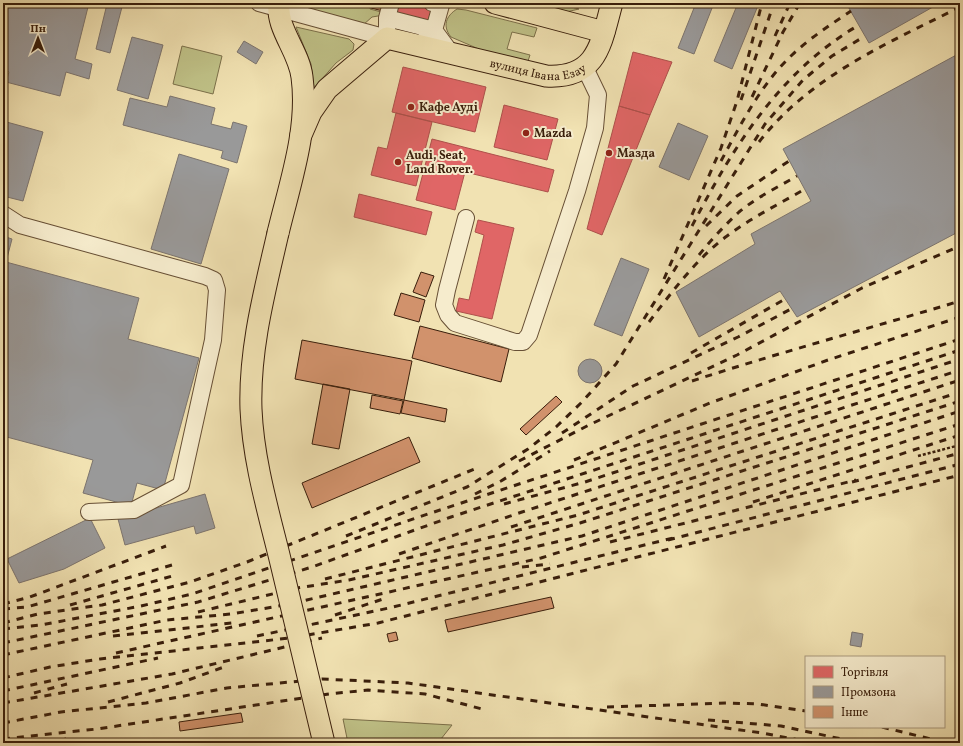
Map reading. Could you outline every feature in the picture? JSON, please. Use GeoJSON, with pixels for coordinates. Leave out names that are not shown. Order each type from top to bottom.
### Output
{"type":"FeatureCollection","features":[{"type":"Feature","properties":{"kind":"main road"},"geometry":{"type":"LineString","coordinates":[[495,3],[604,32]]}},
{"type":"Feature","properties":{"kind":"main road","name":"вулиця Івана Езау"},"geometry":{"type":"LineString","coordinates":[[389,20],[418,45],[546,76],[566,76],[585,68],[594,58],[604,32],[612,3]]}},
{"type":"Feature","properties":{"kind":"main road","name":"вулиця Івана Езау"},"geometry":{"type":"LineString","coordinates":[[272,5],[300,64],[304,95],[301,135]]}},
{"type":"Feature","properties":{"kind":"main road"},"geometry":{"type":"LineString","coordinates":[[324,743],[261,483],[253,437],[251,400],[254,351],[278,233],[301,135],[311,112],[327,89],[389,20]]}},
{"type":"Feature","properties":{"kind":"street"},"geometry":{"type":"LineString","coordinates":[[418,45],[434,30],[439,4]]}},
{"type":"Feature","properties":{"kind":"street","name":"вулиця Івана Езау"},"geometry":{"type":"LineString","coordinates":[[272,5],[389,20]]}},
{"type":"Feature","properties":{"kind":"street"},"geometry":{"type":"LineString","coordinates":[[389,20],[434,30],[450,53]]}},
{"type":"Feature","properties":{"kind":"street"},"geometry":{"type":"LineString","coordinates":[[466,218],[444,305],[448,314],[455,323],[515,342],[523,342],[534,320],[577,191],[595,128],[598,95],[585,68]]}},
{"type":"Feature","properties":{"kind":"street"},"geometry":{"type":"LineString","coordinates":[[3,214],[20,225],[205,276],[214,280],[218,290],[213,340],[181,485],[134,510],[89,512]]}},
{"type":"Feature","properties":{"kind":"path"},"geometry":{"type":"LineString","coordinates":[[918,456],[960,445]]}},
{"type":"Feature","properties":{"kind":"green space"},"geometry":{"type":"Polygon","coordinates":[[[290,3],[372,3],[370,9],[385,13],[384,15],[372,17],[363,25],[290,3]]]}},
{"type":"Feature","properties":{"kind":"green space"},"geometry":{"type":"Polygon","coordinates":[[[531,3],[557,3],[579,9],[566,12],[531,3]]]}},
{"type":"Feature","properties":{"kind":"green space"},"geometry":{"type":"Polygon","coordinates":[[[457,9],[537,28],[534,37],[512,32],[507,49],[530,55],[527,64],[495,56],[451,37],[448,33],[446,22],[450,15],[457,9]]]}},
{"type":"Feature","properties":{"kind":"green space"},"geometry":{"type":"Polygon","coordinates":[[[296,27],[349,39],[354,44],[353,50],[336,63],[314,88],[311,64],[296,27]]]}},
{"type":"Feature","properties":{"kind":"green space"},"geometry":{"type":"Polygon","coordinates":[[[182,46],[222,56],[213,94],[173,84],[182,46]]]}},
{"type":"Feature","properties":{"kind":"green space"},"geometry":{"type":"Polygon","coordinates":[[[343,719],[452,725],[441,739],[441,743],[348,743],[343,719]]]}},
{"type":"Feature","properties":{"kind":"building: Торгівля"},"geometry":{"type":"Polygon","coordinates":[[[394,3],[420,3],[438,8],[432,28],[390,16],[394,3]]]}},
{"type":"Feature","properties":{"kind":"building: Торгівля"},"geometry":{"type":"Polygon","coordinates":[[[633,52],[672,62],[650,115],[619,106],[633,52]]]}},
{"type":"Feature","properties":{"kind":"building: Торгівля"},"geometry":{"type":"Polygon","coordinates":[[[403,67],[486,87],[475,132],[392,112],[403,67]]]}},
{"type":"Feature","properties":{"kind":"building: Торгівля","name":"Mazda"},"geometry":{"type":"Polygon","coordinates":[[[504,105],[558,119],[547,160],[494,147],[504,105]]]}},
{"type":"Feature","properties":{"kind":"building: Торгівля"},"geometry":{"type":"Polygon","coordinates":[[[619,106],[650,115],[602,235],[587,229],[619,106]]]}},
{"type":"Feature","properties":{"kind":"building: Торгівля","name":"Audi, Seat, Land Rover."},"geometry":{"type":"Polygon","coordinates":[[[396,113],[432,122],[416,186],[371,175],[378,147],[387,149],[396,113]]]}},
{"type":"Feature","properties":{"kind":"building: Торгівля"},"geometry":{"type":"Polygon","coordinates":[[[432,139],[554,170],[548,192],[465,172],[455,210],[416,200],[432,139]]]}},
{"type":"Feature","properties":{"kind":"building: Торгівля"},"geometry":{"type":"Polygon","coordinates":[[[359,194],[432,212],[426,235],[354,217],[359,194]]]}},
{"type":"Feature","properties":{"kind":"building: Торгівля"},"geometry":{"type":"Polygon","coordinates":[[[478,220],[514,228],[492,319],[456,311],[459,298],[469,300],[484,235],[475,232],[478,220]]]}},
{"type":"Feature","properties":{"kind":"building: Промзона"},"geometry":{"type":"Polygon","coordinates":[[[3,3],[89,3],[75,59],[92,64],[89,79],[66,72],[60,96],[6,82],[9,72],[3,68],[3,3]]]}},
{"type":"Feature","properties":{"kind":"building: Промзона"},"geometry":{"type":"Polygon","coordinates":[[[696,3],[714,3],[694,54],[678,48],[696,3]]]}},
{"type":"Feature","properties":{"kind":"building: Промзона"},"geometry":{"type":"Polygon","coordinates":[[[738,3],[746,3],[757,8],[732,69],[714,61],[738,3]]]}},
{"type":"Feature","properties":{"kind":"building: Промзона"},"geometry":{"type":"Polygon","coordinates":[[[846,3],[940,3],[869,43],[846,3]]]}},
{"type":"Feature","properties":{"kind":"building: Промзона"},"geometry":{"type":"Polygon","coordinates":[[[107,4],[122,7],[110,53],[96,49],[107,4]]]}},
{"type":"Feature","properties":{"kind":"building: Промзона"},"geometry":{"type":"Polygon","coordinates":[[[132,37],[163,45],[148,99],[117,90],[132,37]]]}},
{"type":"Feature","properties":{"kind":"building: Промзона"},"geometry":{"type":"Polygon","coordinates":[[[244,41],[263,52],[256,64],[237,52],[244,41]]]}},
{"type":"Feature","properties":{"kind":"building: Промзона"},"geometry":{"type":"Polygon","coordinates":[[[960,53],[960,231],[797,317],[780,291],[699,337],[676,292],[755,244],[751,234],[811,201],[783,149],[960,53]]]}},
{"type":"Feature","properties":{"kind":"building: Промзона"},"geometry":{"type":"Polygon","coordinates":[[[170,96],[215,108],[211,124],[231,129],[233,122],[247,126],[237,163],[221,158],[223,151],[123,125],[130,98],[167,107],[170,96]]]}},
{"type":"Feature","properties":{"kind":"building: Промзона"},"geometry":{"type":"Polygon","coordinates":[[[3,121],[43,132],[23,201],[3,196],[3,121]]]}},
{"type":"Feature","properties":{"kind":"building: Промзона"},"geometry":{"type":"Polygon","coordinates":[[[678,123],[708,136],[689,180],[659,167],[678,123]]]}},
{"type":"Feature","properties":{"kind":"building: Промзона"},"geometry":{"type":"Polygon","coordinates":[[[179,154],[229,169],[201,264],[151,249],[179,154]]]}},
{"type":"Feature","properties":{"kind":"building: Промзона"},"geometry":{"type":"Polygon","coordinates":[[[3,236],[12,239],[6,262],[139,298],[128,339],[199,358],[163,490],[137,483],[131,506],[83,493],[93,460],[3,436],[3,236]]]}},
{"type":"Feature","properties":{"kind":"building: Промзона"},"geometry":{"type":"Polygon","coordinates":[[[621,258],[649,269],[622,336],[594,325],[621,258]]]}},
{"type":"Feature","properties":{"kind":"building: Промзона"},"geometry":{"type":"Polygon","coordinates":[[[590,359],[599,362],[602,371],[599,380],[590,383],[581,380],[578,371],[581,362],[590,359]]]}},
{"type":"Feature","properties":{"kind":"building: Промзона"},"geometry":{"type":"Polygon","coordinates":[[[205,494],[215,528],[196,534],[194,526],[125,545],[118,519],[205,494]]]}},
{"type":"Feature","properties":{"kind":"building: Промзона"},"geometry":{"type":"Polygon","coordinates":[[[90,518],[105,548],[64,569],[19,583],[7,559],[90,518]]]}},
{"type":"Feature","properties":{"kind":"building: Промзона"},"geometry":{"type":"Polygon","coordinates":[[[852,632],[863,634],[861,647],[850,645],[852,632]]]}},
{"type":"Feature","properties":{"kind":"building: Інше"},"geometry":{"type":"Polygon","coordinates":[[[373,3],[389,3],[387,12],[371,8],[373,3]]]}},
{"type":"Feature","properties":{"kind":"building: Інше"},"geometry":{"type":"Polygon","coordinates":[[[421,272],[434,276],[426,297],[413,292],[421,272]]]}},
{"type":"Feature","properties":{"kind":"building: Інше"},"geometry":{"type":"Polygon","coordinates":[[[401,293],[425,300],[419,322],[394,315],[401,293]]]}},
{"type":"Feature","properties":{"kind":"building: Інше"},"geometry":{"type":"Polygon","coordinates":[[[420,326],[509,349],[501,382],[412,358],[420,326]]]}},
{"type":"Feature","properties":{"kind":"building: Інше"},"geometry":{"type":"Polygon","coordinates":[[[302,340],[412,361],[404,400],[295,379],[302,340]]]}},
{"type":"Feature","properties":{"kind":"building: Інше"},"geometry":{"type":"Polygon","coordinates":[[[323,384],[350,389],[339,449],[312,444],[323,384]]]}},
{"type":"Feature","properties":{"kind":"building: Інше"},"geometry":{"type":"Polygon","coordinates":[[[372,395],[403,401],[400,414],[370,408],[372,395]]]}},
{"type":"Feature","properties":{"kind":"building: Інше"},"geometry":{"type":"Polygon","coordinates":[[[556,396],[562,402],[526,435],[520,429],[556,396]]]}},
{"type":"Feature","properties":{"kind":"building: Інше"},"geometry":{"type":"Polygon","coordinates":[[[404,400],[447,409],[445,422],[401,413],[404,400]]]}},
{"type":"Feature","properties":{"kind":"building: Інше"},"geometry":{"type":"Polygon","coordinates":[[[409,437],[420,462],[312,508],[302,483],[409,437]]]}},
{"type":"Feature","properties":{"kind":"building: Інше"},"geometry":{"type":"Polygon","coordinates":[[[551,597],[554,608],[448,632],[445,620],[551,597]]]}},
{"type":"Feature","properties":{"kind":"building: Інше"},"geometry":{"type":"Polygon","coordinates":[[[396,632],[398,640],[389,642],[387,634],[396,632]]]}},
{"type":"Feature","properties":{"kind":"building: Інше"},"geometry":{"type":"Polygon","coordinates":[[[241,713],[243,722],[180,731],[179,722],[241,713]]]}},
{"type":"Feature","properties":{"kind":"building: Інше"},"geometry":{"type":"Polygon","coordinates":[[[66,738],[67,743],[56,743],[56,740],[66,738]]]}},
{"type":"Feature","properties":{"kind":"railway"},"geometry":{"type":"LineString","coordinates":[[664,279],[721,148],[737,101],[762,3]]}},
{"type":"Feature","properties":{"kind":"railway"},"geometry":{"type":"LineString","coordinates":[[741,100],[774,3]]}},
{"type":"Feature","properties":{"kind":"railway"},"geometry":{"type":"LineString","coordinates":[[775,36],[790,3]]}},
{"type":"Feature","properties":{"kind":"railway"},"geometry":{"type":"LineString","coordinates":[[752,97],[783,32],[800,3]]}},
{"type":"Feature","properties":{"kind":"railway"},"geometry":{"type":"LineString","coordinates":[[759,142],[779,119],[802,98],[826,80],[878,48],[960,7]]}},
{"type":"Feature","properties":{"kind":"railway"},"geometry":{"type":"LineString","coordinates":[[721,161],[752,105],[781,66],[806,43],[851,11]]}},
{"type":"Feature","properties":{"kind":"railway"},"geometry":{"type":"LineString","coordinates":[[692,226],[724,168],[761,113],[782,88],[805,65],[831,44],[859,25]]}},
{"type":"Feature","properties":{"kind":"railway"},"geometry":{"type":"LineString","coordinates":[[346,536],[467,487],[528,449],[556,427],[582,402],[616,364],[765,124],[803,80],[832,56],[865,36]]}},
{"type":"Feature","properties":{"kind":"railway"},"geometry":{"type":"LineString","coordinates":[[706,226],[737,196],[789,161]]}},
{"type":"Feature","properties":{"kind":"railway"},"geometry":{"type":"LineString","coordinates":[[699,255],[739,212],[760,197],[797,176]]}},
{"type":"Feature","properties":{"kind":"railway"},"geometry":{"type":"LineString","coordinates":[[649,322],[685,276],[716,245],[765,211],[805,189]]}},
{"type":"Feature","properties":{"kind":"railway"},"geometry":{"type":"LineString","coordinates":[[519,461],[589,425],[737,355],[862,288],[960,246]]}},
{"type":"Feature","properties":{"kind":"railway"},"geometry":{"type":"LineString","coordinates":[[691,353],[785,299]]}},
{"type":"Feature","properties":{"kind":"railway"},"geometry":{"type":"LineString","coordinates":[[692,381],[960,301]]}},
{"type":"Feature","properties":{"kind":"railway"},"geometry":{"type":"LineString","coordinates":[[562,433],[633,386],[738,337],[791,309]]}},
{"type":"Feature","properties":{"kind":"railway"},"geometry":{"type":"LineString","coordinates":[[574,460],[710,403],[828,360],[960,317]]}},
{"type":"Feature","properties":{"kind":"railway"},"geometry":{"type":"LineString","coordinates":[[3,629],[41,625],[141,606],[192,594],[431,513],[960,339]]}},
{"type":"Feature","properties":{"kind":"railway"},"geometry":{"type":"LineString","coordinates":[[3,643],[198,602],[312,567],[451,517],[960,350]]}},
{"type":"Feature","properties":{"kind":"railway"},"geometry":{"type":"LineString","coordinates":[[504,504],[585,482],[960,359]]}},
{"type":"Feature","properties":{"kind":"railway"},"geometry":{"type":"LineString","coordinates":[[399,554],[522,512],[960,370]]}},
{"type":"Feature","properties":{"kind":"railway"},"geometry":{"type":"LineString","coordinates":[[511,527],[960,380]]}},
{"type":"Feature","properties":{"kind":"railway"},"geometry":{"type":"LineString","coordinates":[[325,579],[578,515],[960,392]]}},
{"type":"Feature","properties":{"kind":"railway"},"geometry":{"type":"LineString","coordinates":[[198,612],[297,588],[349,580],[503,545],[580,523],[960,401]]}},
{"type":"Feature","properties":{"kind":"railway"},"geometry":{"type":"LineString","coordinates":[[3,655],[167,620],[231,614],[285,605],[582,536],[960,411]]}},
{"type":"Feature","properties":{"kind":"railway"},"geometry":{"type":"LineString","coordinates":[[116,653],[541,558],[960,424]]}},
{"type":"Feature","properties":{"kind":"railway"},"geometry":{"type":"LineString","coordinates":[[753,502],[960,435]]}},
{"type":"Feature","properties":{"kind":"railway"},"geometry":{"type":"LineString","coordinates":[[475,494],[501,481],[550,451]]}},
{"type":"Feature","properties":{"kind":"railway"},"geometry":{"type":"LineString","coordinates":[[852,482],[960,453]]}},
{"type":"Feature","properties":{"kind":"railway"},"geometry":{"type":"LineString","coordinates":[[668,540],[960,464]]}},
{"type":"Feature","properties":{"kind":"railway"},"geometry":{"type":"LineString","coordinates":[[3,623],[38,614],[102,605],[190,582],[247,562],[477,468]]}},
{"type":"Feature","properties":{"kind":"railway"},"geometry":{"type":"LineString","coordinates":[[3,678],[50,667],[100,659],[290,638],[378,623],[960,475]]}},
{"type":"Feature","properties":{"kind":"railway"},"geometry":{"type":"LineString","coordinates":[[610,542],[856,480]]}},
{"type":"Feature","properties":{"kind":"railway"},"geometry":{"type":"LineString","coordinates":[[257,636],[389,608],[673,538]]}},
{"type":"Feature","properties":{"kind":"railway"},"geometry":{"type":"LineString","coordinates":[[3,604],[30,597],[166,546]]}},
{"type":"Feature","properties":{"kind":"railway"},"geometry":{"type":"LineString","coordinates":[[522,567],[550,564]]}},
{"type":"Feature","properties":{"kind":"railway"},"geometry":{"type":"LineString","coordinates":[[3,609],[27,607],[172,565]]}},
{"type":"Feature","properties":{"kind":"railway"},"geometry":{"type":"LineString","coordinates":[[70,605],[176,575]]}},
{"type":"Feature","properties":{"kind":"railway"},"geometry":{"type":"LineString","coordinates":[[335,615],[383,599]]}},
{"type":"Feature","properties":{"kind":"railway"},"geometry":{"type":"LineString","coordinates":[[113,636],[232,623]]}},
{"type":"Feature","properties":{"kind":"railway"},"geometry":{"type":"LineString","coordinates":[[3,703],[172,674],[322,638]]}},
{"type":"Feature","properties":{"kind":"railway"},"geometry":{"type":"LineString","coordinates":[[3,691],[158,658]]}},
{"type":"Feature","properties":{"kind":"railway"},"geometry":{"type":"LineString","coordinates":[[108,702],[180,683],[224,667]]}},
{"type":"Feature","properties":{"kind":"railway"},"geometry":{"type":"LineString","coordinates":[[3,723],[61,712],[146,703],[227,688],[322,679],[408,683],[762,733],[815,743]]}},
{"type":"Feature","properties":{"kind":"railway"},"geometry":{"type":"LineString","coordinates":[[34,693],[67,684]]}},
{"type":"Feature","properties":{"kind":"railway"},"geometry":{"type":"LineString","coordinates":[[3,739],[97,729],[329,694],[368,690],[425,694],[482,709]]}},
{"type":"Feature","properties":{"kind":"railway"},"geometry":{"type":"LineString","coordinates":[[607,707],[729,703],[758,704],[805,711]]}},
{"type":"Feature","properties":{"kind":"railway"},"geometry":{"type":"LineString","coordinates":[[708,720],[781,726],[860,743]]}},
{"type":"Feature","properties":{"kind":"railway"},"geometry":{"type":"LineString","coordinates":[[886,728],[947,743]]}},
{"type":"Feature","properties":{"kind":"place","name":"Кафе Ауді"},"geometry":{"type":"Point","coordinates":[411,107]}},
{"type":"Feature","properties":{"kind":"place","name":"Mazda"},"geometry":{"type":"Point","coordinates":[526,133]}},
{"type":"Feature","properties":{"kind":"place","name":"Мазда"},"geometry":{"type":"Point","coordinates":[609,153]}},
{"type":"Feature","properties":{"kind":"place","name":"Audi, Seat, Land Rover."},"geometry":{"type":"Point","coordinates":[398,162]}}]}
